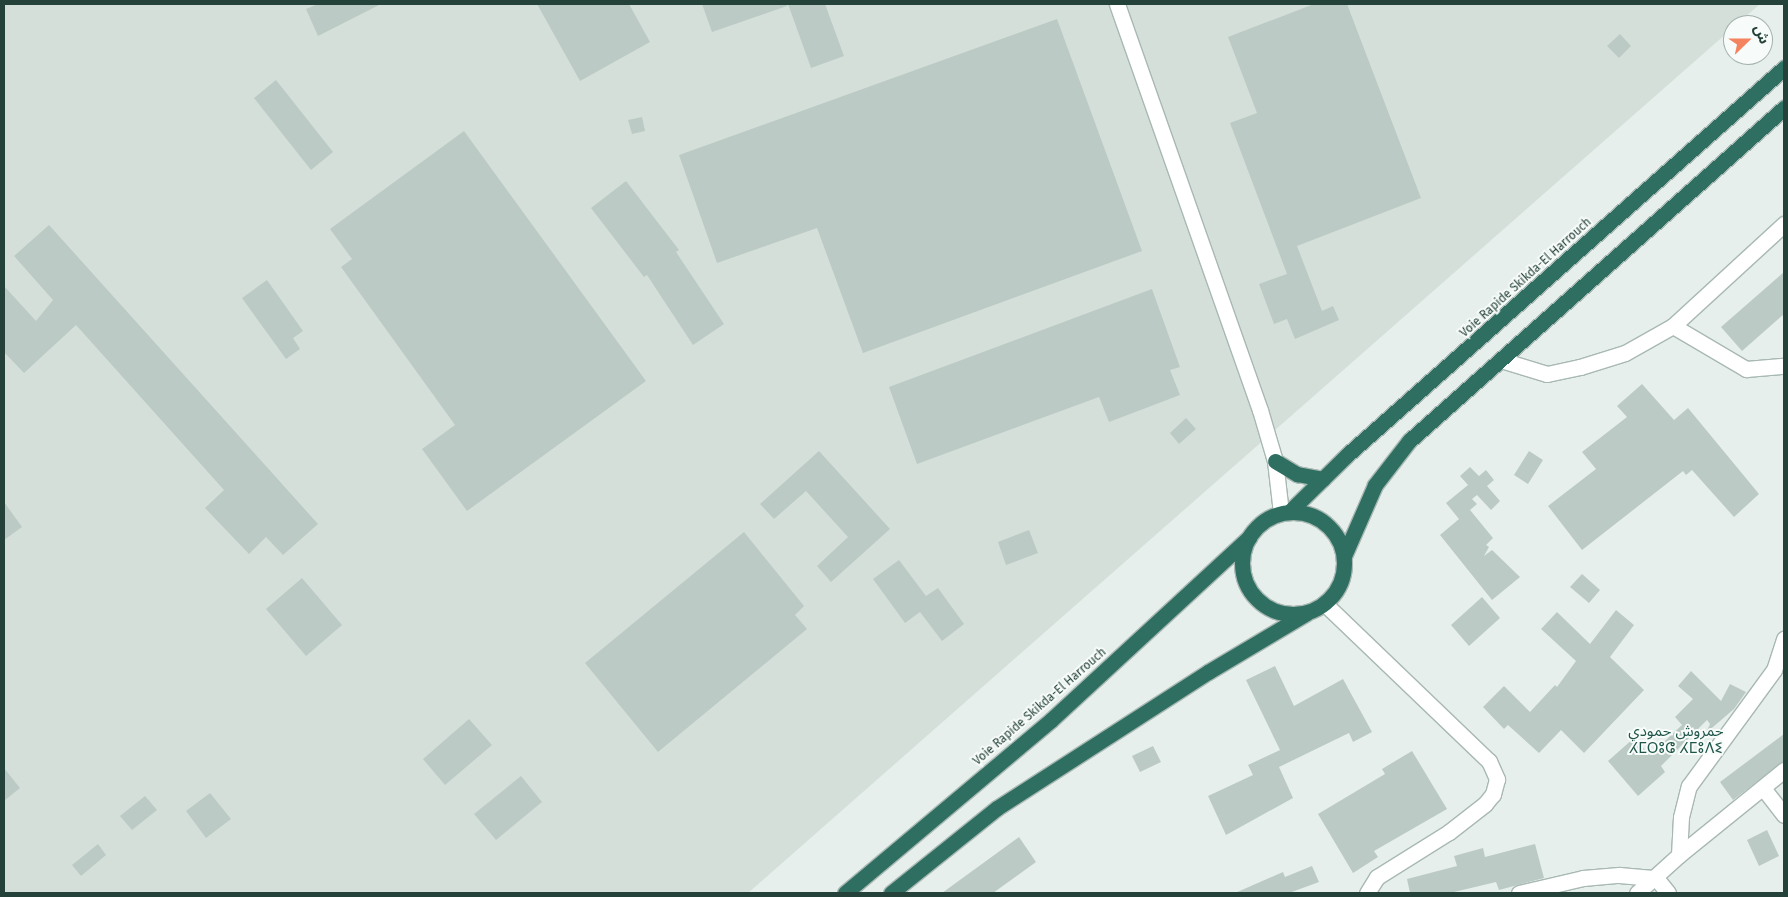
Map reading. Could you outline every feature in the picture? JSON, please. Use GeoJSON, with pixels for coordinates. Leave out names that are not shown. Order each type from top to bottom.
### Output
{"type":"FeatureCollection","features":[{"type":"Feature","properties":{"kind":"highway","name":"Voie Rapide Skikda-El Harrouch"},"geometry":{"type":"LineString","coordinates":[[845,893],[1052,720],[1262,522],[1285,512],[1323,479],[1784,68]]}},
{"type":"Feature","properties":{"kind":"highway"},"geometry":{"type":"LineString","coordinates":[[891,893],[997,808],[1208,672],[1325,604],[1337,590],[1343,574],[1344,556],[1364,506],[1391,462],[1409,441],[1784,108]]}},
{"type":"Feature","properties":{"kind":"highway"},"geometry":{"type":"LineString","coordinates":[[1275,461],[1297,474],[1323,479]]}},
{"type":"Feature","properties":{"kind":"highway"},"geometry":{"type":"LineString","coordinates":[[1285,512],[1308,514],[1325,523],[1337,538],[1344,556]]}},
{"type":"Feature","properties":{"kind":"highway"},"geometry":{"type":"LineString","coordinates":[[1248,537],[1242,556],[1243,576],[1252,595],[1267,608],[1286,615],[1307,613]]}},
{"type":"Feature","properties":{"kind":"street"},"geometry":{"type":"LineString","coordinates":[[1117,4],[1260,410],[1275,461],[1285,512]]}},
{"type":"Feature","properties":{"kind":"street"},"geometry":{"type":"LineString","coordinates":[[1501,360],[1547,374],[1580,367],[1625,353],[1673,326],[1784,224]]}},
{"type":"Feature","properties":{"kind":"street"},"geometry":{"type":"LineString","coordinates":[[1673,326],[1746,370],[1784,366]]}},
{"type":"Feature","properties":{"kind":"street"},"geometry":{"type":"LineString","coordinates":[[1325,604],[1489,760],[1497,779],[1493,794],[1485,804],[1449,832],[1377,877],[1367,893]]}},
{"type":"Feature","properties":{"kind":"street"},"geometry":{"type":"LineString","coordinates":[[1679,855],[1681,817],[1689,786],[1774,670],[1784,639]]}},
{"type":"Feature","properties":{"kind":"street"},"geometry":{"type":"LineString","coordinates":[[1637,893],[1656,878],[1679,855],[1784,770]]}},
{"type":"Feature","properties":{"kind":"street"},"geometry":{"type":"LineString","coordinates":[[1763,788],[1784,815]]}},
{"type":"Feature","properties":{"kind":"street"},"geometry":{"type":"LineString","coordinates":[[1519,893],[1600,876],[1656,878],[1668,893]]}},
{"type":"Feature","properties":{"kind":"shaded area"},"geometry":{"type":"Polygon","coordinates":[[[4,4],[1760,4],[1747,15],[1723,15],[1723,37],[748,893],[4,893],[4,4]]]}},
{"type":"Feature","properties":{"kind":"building"},"geometry":{"type":"Polygon","coordinates":[[[318,4],[381,4],[318,36],[306,9],[318,4]]]}},
{"type":"Feature","properties":{"kind":"building"},"geometry":{"type":"Polygon","coordinates":[[[537,4],[629,4],[650,42],[580,81],[537,4]]]}},
{"type":"Feature","properties":{"kind":"building"},"geometry":{"type":"Polygon","coordinates":[[[702,4],[786,4],[787,6],[712,32],[702,4]]]}},
{"type":"Feature","properties":{"kind":"building"},"geometry":{"type":"Polygon","coordinates":[[[788,4],[825,4],[844,56],[811,68],[788,4]]]}},
{"type":"Feature","properties":{"kind":"building"},"geometry":{"type":"Polygon","coordinates":[[[1314,4],[1347,4],[1421,198],[1297,246],[1322,311],[1333,306],[1339,320],[1295,339],[1287,319],[1274,324],[1259,284],[1287,274],[1230,123],[1257,113],[1228,37],[1314,4]]]}},
{"type":"Feature","properties":{"kind":"building"},"geometry":{"type":"Polygon","coordinates":[[[1057,19],[1142,251],[863,353],[817,228],[717,263],[679,155],[1057,19]]]}},
{"type":"Feature","properties":{"kind":"building"},"geometry":{"type":"Polygon","coordinates":[[[1620,34],[1631,46],[1619,58],[1607,46],[1620,34]]]}},
{"type":"Feature","properties":{"kind":"building"},"geometry":{"type":"Polygon","coordinates":[[[276,80],[333,152],[311,170],[254,98],[276,80]]]}},
{"type":"Feature","properties":{"kind":"building"},"geometry":{"type":"Polygon","coordinates":[[[642,117],[645,131],[632,134],[628,120],[642,117]]]}},
{"type":"Feature","properties":{"kind":"building"},"geometry":{"type":"Polygon","coordinates":[[[464,131],[646,381],[467,511],[422,449],[455,425],[341,267],[352,259],[330,229],[464,131]]]}},
{"type":"Feature","properties":{"kind":"building"},"geometry":{"type":"Polygon","coordinates":[[[626,181],[679,250],[676,252],[724,324],[693,345],[647,275],[644,277],[591,208],[626,181]]]}},
{"type":"Feature","properties":{"kind":"building"},"geometry":{"type":"Polygon","coordinates":[[[49,225],[318,524],[283,555],[266,537],[249,554],[205,508],[224,490],[76,325],[24,373],[4,352],[4,286],[36,321],[53,300],[14,256],[49,225]]]}},
{"type":"Feature","properties":{"kind":"building"},"geometry":{"type":"Polygon","coordinates":[[[1784,272],[1784,314],[1742,351],[1721,327],[1784,272]]]}},
{"type":"Feature","properties":{"kind":"building"},"geometry":{"type":"Polygon","coordinates":[[[267,280],[303,331],[293,338],[300,349],[286,359],[242,298],[267,280]]]}},
{"type":"Feature","properties":{"kind":"building"},"geometry":{"type":"Polygon","coordinates":[[[1152,289],[1180,367],[1170,370],[1180,395],[1109,422],[1099,397],[917,464],[889,387],[1152,289]]]}},
{"type":"Feature","properties":{"kind":"building"},"geometry":{"type":"Polygon","coordinates":[[[1642,384],[1674,420],[1688,408],[1759,494],[1734,517],[1692,470],[1686,475],[1683,471],[1582,550],[1548,506],[1596,469],[1582,452],[1627,417],[1617,406],[1642,384]]]}},
{"type":"Feature","properties":{"kind":"building"},"geometry":{"type":"Polygon","coordinates":[[[1186,418],[1196,429],[1179,444],[1170,433],[1186,418]]]}},
{"type":"Feature","properties":{"kind":"building"},"geometry":{"type":"Polygon","coordinates":[[[819,451],[890,529],[831,582],[817,566],[848,537],[806,491],[774,519],[760,504],[819,451]]]}},
{"type":"Feature","properties":{"kind":"building"},"geometry":{"type":"Polygon","coordinates":[[[1529,451],[1543,460],[1528,484],[1514,475],[1529,451]]]}},
{"type":"Feature","properties":{"kind":"building"},"geometry":{"type":"Polygon","coordinates":[[[1470,467],[1479,476],[1486,470],[1494,480],[1487,486],[1500,501],[1491,510],[1477,495],[1472,499],[1477,504],[1470,510],[1493,538],[1486,545],[1489,547],[1484,556],[1492,550],[1520,577],[1492,600],[1440,535],[1459,519],[1446,503],[1468,485],[1460,476],[1470,467]]]}},
{"type":"Feature","properties":{"kind":"building"},"geometry":{"type":"Polygon","coordinates":[[[4,502],[22,527],[4,540],[4,502]]]}},
{"type":"Feature","properties":{"kind":"building"},"geometry":{"type":"Polygon","coordinates":[[[1029,530],[1038,553],[1006,565],[998,542],[1029,530]]]}},
{"type":"Feature","properties":{"kind":"building"},"geometry":{"type":"Polygon","coordinates":[[[744,532],[804,606],[795,615],[807,629],[658,752],[585,663],[744,532]]]}},
{"type":"Feature","properties":{"kind":"building"},"geometry":{"type":"Polygon","coordinates":[[[899,560],[926,596],[938,588],[964,624],[942,641],[920,612],[905,623],[873,579],[899,560]]]}},
{"type":"Feature","properties":{"kind":"building"},"geometry":{"type":"Polygon","coordinates":[[[1582,574],[1600,590],[1589,603],[1570,587],[1582,574]]]}},
{"type":"Feature","properties":{"kind":"building"},"geometry":{"type":"Polygon","coordinates":[[[302,578],[342,625],[306,656],[266,609],[302,578]]]}},
{"type":"Feature","properties":{"kind":"building"},"geometry":{"type":"Polygon","coordinates":[[[1482,597],[1500,618],[1469,646],[1451,625],[1482,597]]]}},
{"type":"Feature","properties":{"kind":"building"},"geometry":{"type":"Polygon","coordinates":[[[1616,610],[1634,625],[1610,657],[1644,690],[1584,753],[1561,730],[1539,753],[1508,725],[1504,729],[1483,707],[1504,686],[1530,712],[1555,685],[1557,687],[1576,661],[1541,629],[1557,612],[1590,644],[1616,610]]]}},
{"type":"Feature","properties":{"kind":"building"},"geometry":{"type":"Polygon","coordinates":[[[1275,666],[1294,706],[1343,679],[1372,732],[1353,742],[1349,733],[1279,767],[1293,798],[1226,835],[1208,796],[1253,775],[1248,765],[1280,750],[1246,680],[1275,666]]]}},
{"type":"Feature","properties":{"kind":"building"},"geometry":{"type":"Polygon","coordinates":[[[1691,671],[1721,701],[1730,684],[1746,692],[1734,709],[1706,733],[1710,724],[1707,720],[1661,766],[1665,772],[1638,796],[1608,761],[1634,738],[1650,755],[1682,725],[1675,717],[1693,699],[1678,686],[1691,671]]]}},
{"type":"Feature","properties":{"kind":"building"},"geometry":{"type":"Polygon","coordinates":[[[469,719],[492,745],[445,785],[423,759],[469,719]]]}},
{"type":"Feature","properties":{"kind":"building"},"geometry":{"type":"Polygon","coordinates":[[[1784,734],[1784,761],[1733,800],[1720,782],[1784,734]]]}},
{"type":"Feature","properties":{"kind":"building"},"geometry":{"type":"Polygon","coordinates":[[[1153,746],[1161,762],[1140,772],[1132,756],[1153,746]]]}},
{"type":"Feature","properties":{"kind":"building"},"geometry":{"type":"Polygon","coordinates":[[[1412,751],[1447,809],[1374,851],[1378,857],[1353,873],[1318,814],[1385,774],[1382,769],[1412,751]]]}},
{"type":"Feature","properties":{"kind":"building"},"geometry":{"type":"Polygon","coordinates":[[[4,768],[20,788],[4,801],[4,768]]]}},
{"type":"Feature","properties":{"kind":"building"},"geometry":{"type":"Polygon","coordinates":[[[521,776],[542,802],[496,840],[474,814],[521,776]]]}},
{"type":"Feature","properties":{"kind":"building"},"geometry":{"type":"Polygon","coordinates":[[[210,793],[231,819],[206,838],[186,811],[210,793]]]}},
{"type":"Feature","properties":{"kind":"building"},"geometry":{"type":"Polygon","coordinates":[[[145,796],[157,810],[132,830],[120,816],[145,796]]]}},
{"type":"Feature","properties":{"kind":"building"},"geometry":{"type":"Polygon","coordinates":[[[1767,830],[1779,856],[1759,866],[1747,840],[1767,830]]]}},
{"type":"Feature","properties":{"kind":"building"},"geometry":{"type":"Polygon","coordinates":[[[1019,837],[1036,862],[993,893],[942,893],[1019,837]]]}},
{"type":"Feature","properties":{"kind":"building"},"geometry":{"type":"Polygon","coordinates":[[[98,844],[106,855],[81,876],[72,865],[98,844]]]}},
{"type":"Feature","properties":{"kind":"building"},"geometry":{"type":"Polygon","coordinates":[[[1535,844],[1544,878],[1499,890],[1496,882],[1450,893],[1410,893],[1407,879],[1457,866],[1454,856],[1483,848],[1485,857],[1535,844]]]}},
{"type":"Feature","properties":{"kind":"building"},"geometry":{"type":"Polygon","coordinates":[[[1312,866],[1319,882],[1289,893],[1235,893],[1283,872],[1285,877],[1312,866]]]}},
{"type":"Feature","properties":{"kind":"district","name":"حمروش حمودي ⵃⵎⵔⵓⵛ ⵃⵎⵓⴷⵉ"},"geometry":{"type":"Point","coordinates":[1676,740]}}]}
